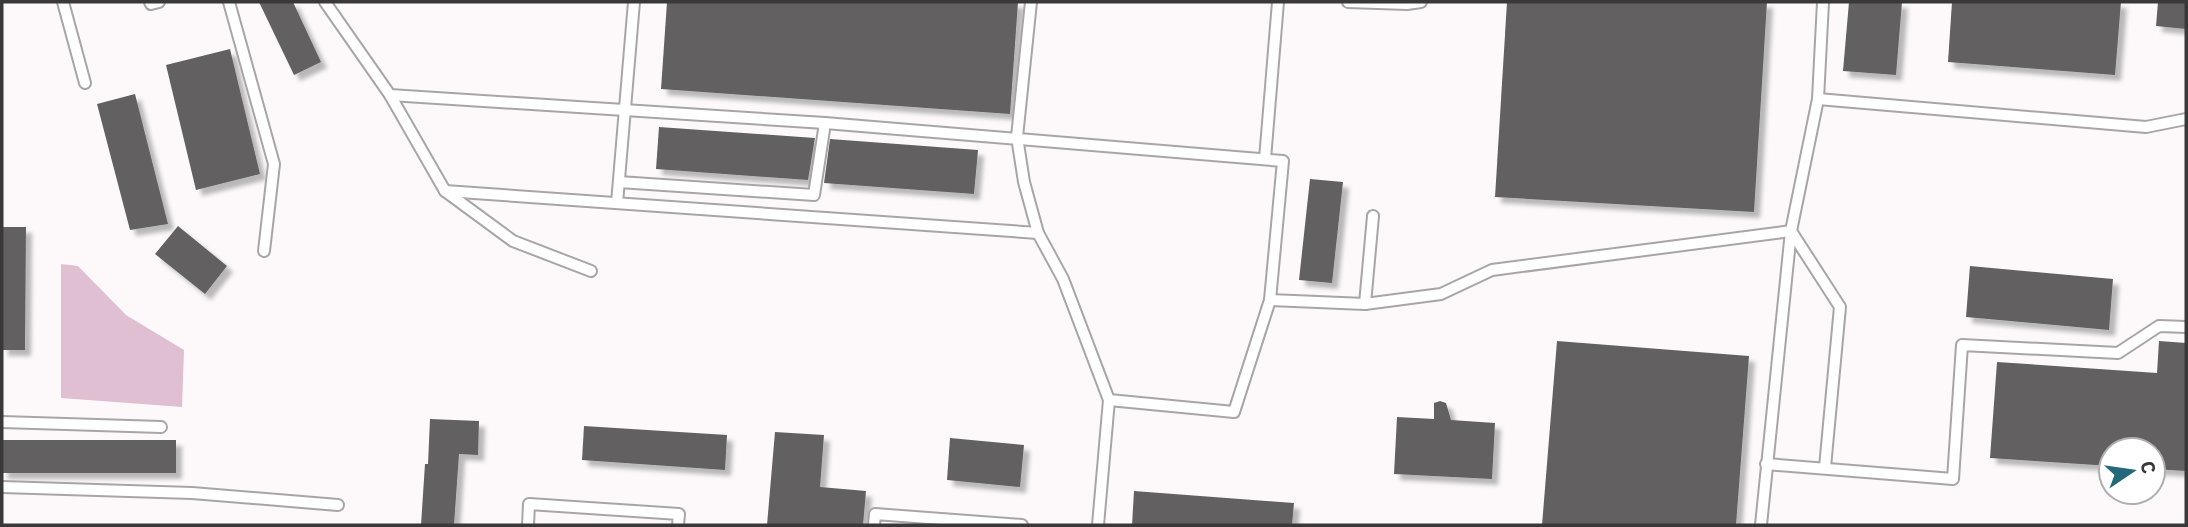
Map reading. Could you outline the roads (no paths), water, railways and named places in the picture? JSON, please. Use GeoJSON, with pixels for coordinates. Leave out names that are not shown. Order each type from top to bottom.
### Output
{"type":"FeatureCollection","features":[{"type":"Feature","properties":{"kind":"lane"},"geometry":{"type":"LineString","coordinates":[[63,2],[85,83]]}},
{"type":"Feature","properties":{"kind":"lane"},"geometry":{"type":"LineString","coordinates":[[150,2],[159,2]]}},
{"type":"Feature","properties":{"kind":"lane"},"geometry":{"type":"LineString","coordinates":[[229,2],[274,164],[264,251]]}},
{"type":"Feature","properties":{"kind":"lane"},"geometry":{"type":"LineString","coordinates":[[325,2],[390,95],[445,191],[513,242],[591,271]]}},
{"type":"Feature","properties":{"kind":"lane"},"geometry":{"type":"LineString","coordinates":[[617,203],[634,2]]}},
{"type":"Feature","properties":{"kind":"lane"},"geometry":{"type":"LineString","coordinates":[[1031,2],[1017,137],[1024,182],[1038,233],[1063,279],[1109,400],[1098,525]]}},
{"type":"Feature","properties":{"kind":"lane"},"geometry":{"type":"LineString","coordinates":[[1265,159],[1278,2]]}},
{"type":"Feature","properties":{"kind":"lane"},"geometry":{"type":"LineString","coordinates":[[1348,2],[1420,2]]}},
{"type":"Feature","properties":{"kind":"lane"},"geometry":{"type":"LineString","coordinates":[[1761,525],[1791,231],[1818,99],[1823,2]]}},
{"type":"Feature","properties":{"kind":"lane"},"geometry":{"type":"LineString","coordinates":[[390,95],[1017,137],[1283,161],[1270,300],[1234,412],[1109,400]]}},
{"type":"Feature","properties":{"kind":"lane"},"geometry":{"type":"LineString","coordinates":[[1818,99],[2146,127],[2186,119]]}},
{"type":"Feature","properties":{"kind":"lane"},"geometry":{"type":"LineString","coordinates":[[619,182],[814,195],[825,123]]}},
{"type":"Feature","properties":{"kind":"lane"},"geometry":{"type":"LineString","coordinates":[[445,191],[1038,233]]}},
{"type":"Feature","properties":{"kind":"lane"},"geometry":{"type":"LineString","coordinates":[[1365,304],[1373,216]]}},
{"type":"Feature","properties":{"kind":"lane"},"geometry":{"type":"LineString","coordinates":[[1270,300],[1365,304],[1441,294],[1492,270],[1791,231]]}},
{"type":"Feature","properties":{"kind":"lane"},"geometry":{"type":"LineString","coordinates":[[1791,231],[1840,307],[1825,467]]}},
{"type":"Feature","properties":{"kind":"lane"},"geometry":{"type":"LineString","coordinates":[[1766,464],[1953,479],[1962,345],[2118,353],[2159,326],[2186,327]]}},
{"type":"Feature","properties":{"kind":"lane"},"geometry":{"type":"LineString","coordinates":[[2,422],[162,427]]}},
{"type":"Feature","properties":{"kind":"lane"},"geometry":{"type":"LineString","coordinates":[[2,487],[192,494],[338,505]]}},
{"type":"Feature","properties":{"kind":"lane"},"geometry":{"type":"LineString","coordinates":[[527,525],[529,504],[679,514],[678,525]]}},
{"type":"Feature","properties":{"kind":"lane"},"geometry":{"type":"LineString","coordinates":[[874,525],[875,514],[1022,525]]}}]}
